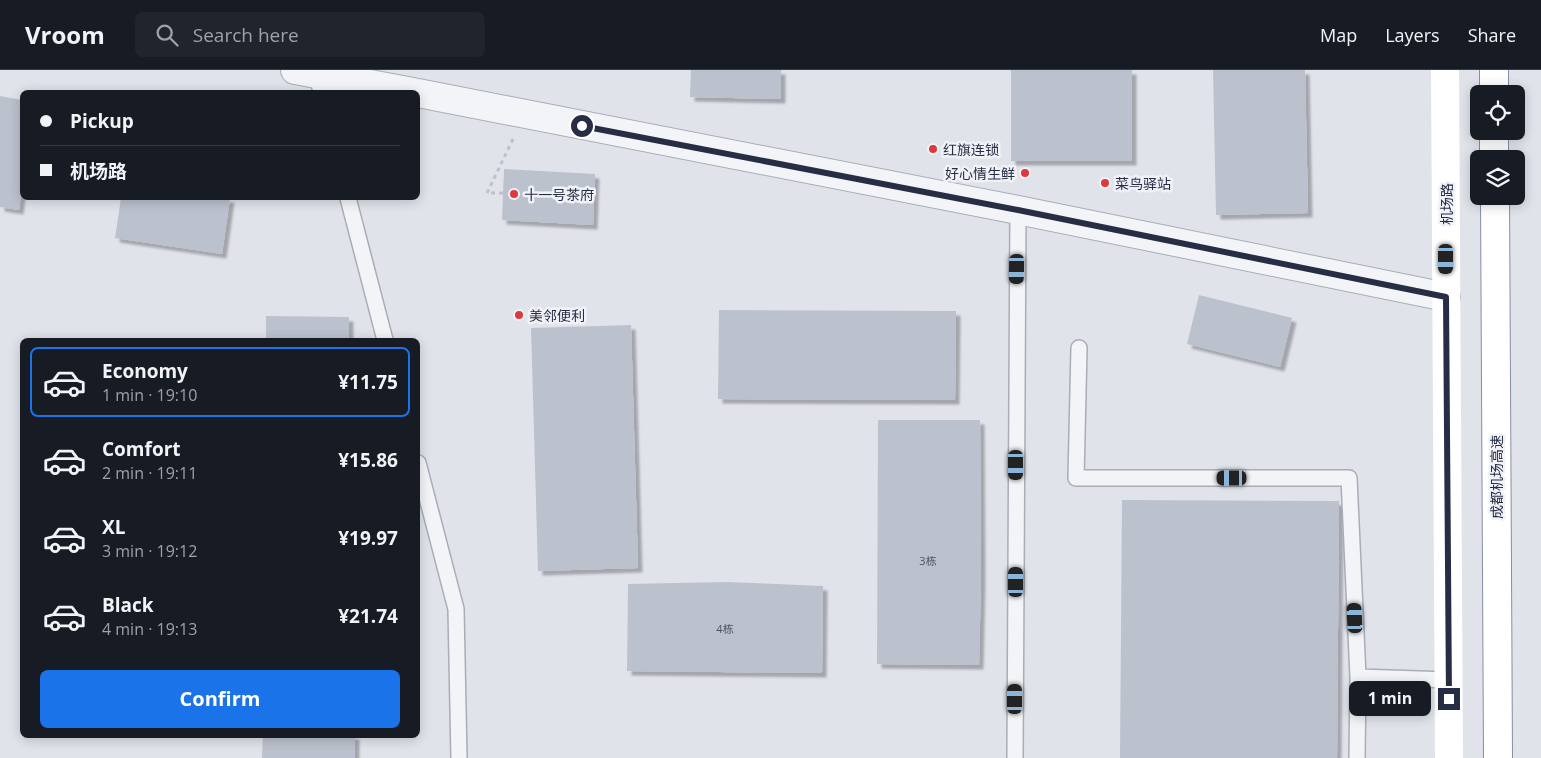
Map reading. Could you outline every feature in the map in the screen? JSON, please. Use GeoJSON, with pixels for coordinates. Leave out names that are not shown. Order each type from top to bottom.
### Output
{"type":"FeatureCollection","features":[{"type":"Feature","properties":{"kind":"main road","name":"机场路"},"geometry":{"type":"LineString","coordinates":[[1445,70],[1449,758]]}},
{"type":"Feature","properties":{"kind":"main road"},"geometry":{"type":"LineString","coordinates":[[1494,70],[1494,85]]}},
{"type":"Feature","properties":{"kind":"main road","name":"成都机场高速"},"geometry":{"type":"LineString","coordinates":[[1494,205],[1498,758]]}},
{"type":"Feature","properties":{"kind":"street"},"geometry":{"type":"LineString","coordinates":[[312,77],[400,90]]}},
{"type":"Feature","properties":{"kind":"street"},"geometry":{"type":"LineString","coordinates":[[420,93],[1018,210],[1446,297]]}},
{"type":"Feature","properties":{"kind":"lane"},"geometry":{"type":"LineString","coordinates":[[349,200],[385,338]]}},
{"type":"Feature","properties":{"kind":"lane"},"geometry":{"type":"LineString","coordinates":[[1015,758],[1018,210]]}},
{"type":"Feature","properties":{"kind":"lane"},"geometry":{"type":"LineString","coordinates":[[1079,348],[1076,478],[1349,478],[1358,677],[1357,758]]}},
{"type":"Feature","properties":{"kind":"lane"},"geometry":{"type":"LineString","coordinates":[[420,471],[456,609],[459,758]]}},
{"type":"Feature","properties":{"kind":"lane"},"geometry":{"type":"LineString","coordinates":[[1358,677],[1449,680]]}},
{"type":"Feature","properties":{"kind":"path"},"geometry":{"type":"LineString","coordinates":[[503,194],[487,192],[526,114]]}},
{"type":"Feature","properties":{"kind":"building"},"geometry":{"type":"Polygon","coordinates":[[[691,70],[781,70],[781,99],[690,97],[691,70]]]}},
{"type":"Feature","properties":{"kind":"building"},"geometry":{"type":"Polygon","coordinates":[[[1011,70],[1132,70],[1132,161],[1011,161],[1011,70]]]}},
{"type":"Feature","properties":{"kind":"building"},"geometry":{"type":"Polygon","coordinates":[[[1213,70],[1305,70],[1308,213],[1216,215],[1213,70]]]}},
{"type":"Feature","properties":{"kind":"building"},"geometry":{"type":"Polygon","coordinates":[[[0,96],[20,100],[20,200],[19,210],[0,207],[0,96]]]}},
{"type":"Feature","properties":{"kind":"building"},"geometry":{"type":"Polygon","coordinates":[[[504,169],[595,174],[593,225],[502,220],[504,169]]]}},
{"type":"Feature","properties":{"kind":"building"},"geometry":{"type":"Polygon","coordinates":[[[121,200],[230,200],[222,254],[115,238],[121,200]]]}},
{"type":"Feature","properties":{"kind":"building"},"geometry":{"type":"Polygon","coordinates":[[[1199,295],[1292,318],[1280,367],[1187,344],[1199,295]]]}},
{"type":"Feature","properties":{"kind":"building"},"geometry":{"type":"Polygon","coordinates":[[[719,310],[956,311],[955,400],[718,399],[719,310]]]}},
{"type":"Feature","properties":{"kind":"building"},"geometry":{"type":"Polygon","coordinates":[[[266,316],[349,317],[349,338],[266,338],[266,316]]]}},
{"type":"Feature","properties":{"kind":"building"},"geometry":{"type":"Polygon","coordinates":[[[631,325],[638,568],[538,571],[531,328],[631,325]]]}},
{"type":"Feature","properties":{"kind":"building"},"geometry":{"type":"Polygon","coordinates":[[[878,420],[980,420],[981,579],[979,665],[877,664],[878,420]]]}},
{"type":"Feature","properties":{"kind":"building"},"geometry":{"type":"Polygon","coordinates":[[[1122,500],[1339,501],[1337,758],[1120,758],[1122,500]]]}},
{"type":"Feature","properties":{"kind":"building"},"geometry":{"type":"Polygon","coordinates":[[[726,582],[823,586],[822,673],[627,671],[628,584],[726,582]]]}},
{"type":"Feature","properties":{"kind":"building"},"geometry":{"type":"Polygon","coordinates":[[[263,738],[355,738],[355,758],[262,758],[263,738]]]}},
{"type":"Feature","properties":{"kind":"place","name":"红旗连锁"},"geometry":{"type":"Point","coordinates":[933,149]}},
{"type":"Feature","properties":{"kind":"place","name":"好心情生鲜"},"geometry":{"type":"Point","coordinates":[1025,173]}},
{"type":"Feature","properties":{"kind":"place","name":"菜鸟驿站"},"geometry":{"type":"Point","coordinates":[1105,183]}},
{"type":"Feature","properties":{"kind":"place","name":"十一号茶府"},"geometry":{"type":"Point","coordinates":[514,194]}},
{"type":"Feature","properties":{"kind":"place","name":"美邻便利"},"geometry":{"type":"Point","coordinates":[519,315]}},
{"type":"Feature","properties":{"kind":"route"},"geometry":{"type":"LineString","coordinates":[[582,126],[1018,210],[1446,297],[1449,699]]}}]}
